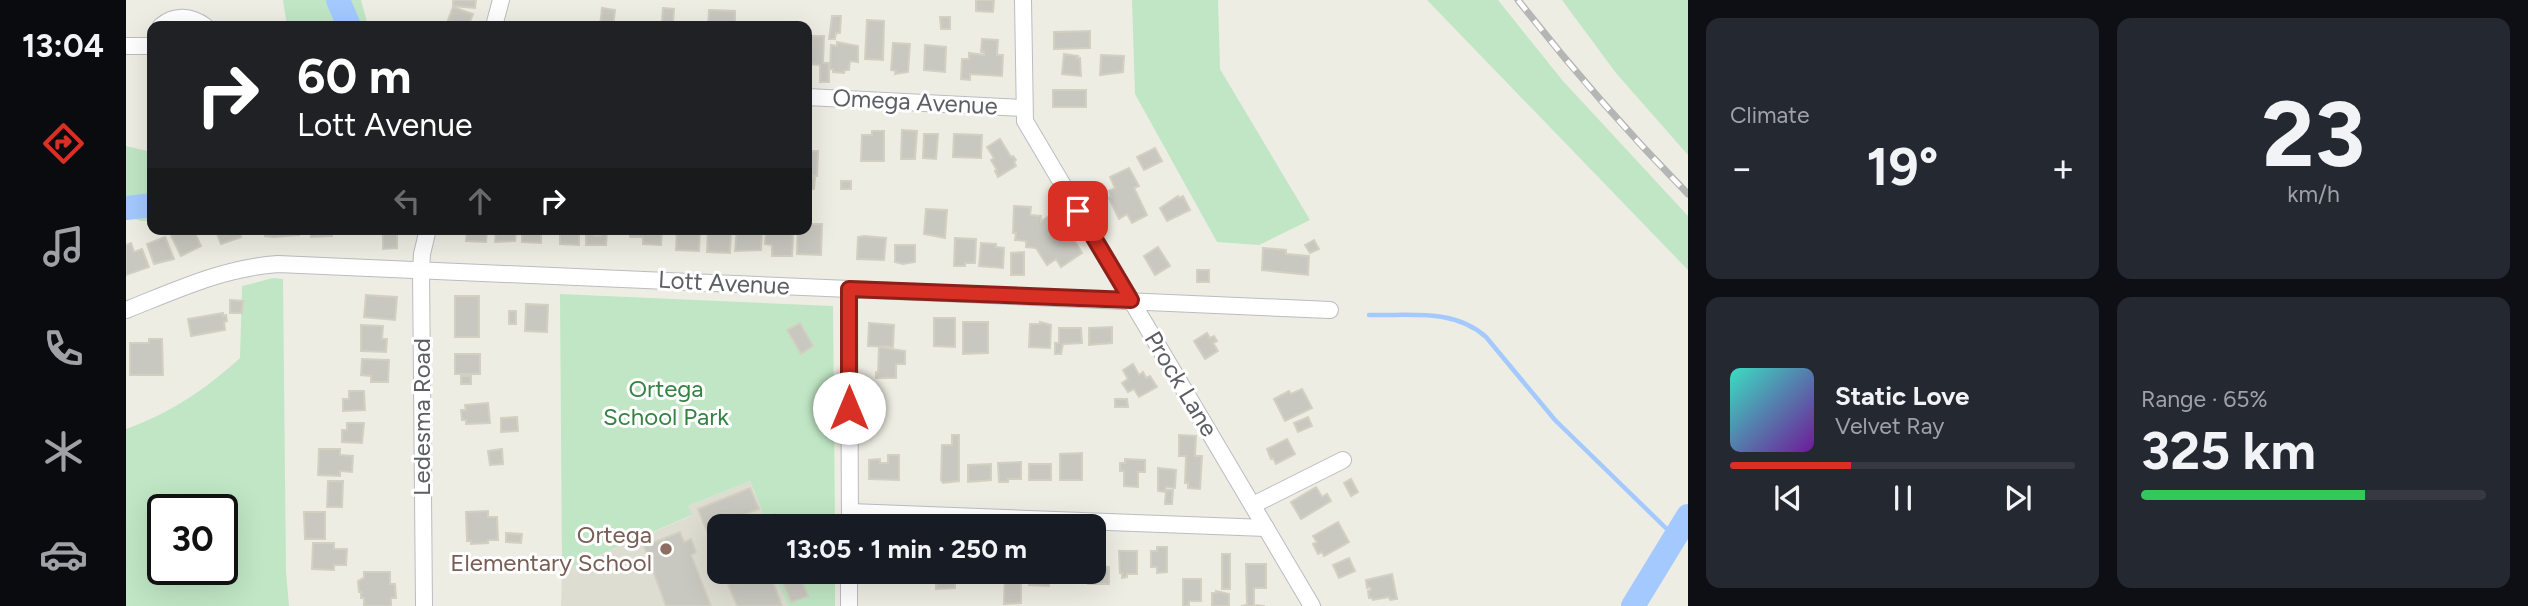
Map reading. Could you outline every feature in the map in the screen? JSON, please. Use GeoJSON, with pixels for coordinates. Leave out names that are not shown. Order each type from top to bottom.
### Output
{"type":"FeatureCollection","features":[{"type":"Feature","properties":{"kind":"street"},"geometry":{"type":"LineString","coordinates":[[495,21],[501,0]]}},
{"type":"Feature","properties":{"kind":"street","name":"Prock Lane"},"geometry":{"type":"LineString","coordinates":[[1023,0],[1025,121],[1312,606]]}},
{"type":"Feature","properties":{"kind":"street"},"geometry":{"type":"LineString","coordinates":[[170,21],[186,17],[197,21]]}},
{"type":"Feature","properties":{"kind":"street"},"geometry":{"type":"LineString","coordinates":[[126,46],[147,47]]}},
{"type":"Feature","properties":{"kind":"street","name":"Omega Avenue"},"geometry":{"type":"LineString","coordinates":[[812,97],[1024,108]]}},
{"type":"Feature","properties":{"kind":"street","name":"Ledesma Road"},"geometry":{"type":"LineString","coordinates":[[424,606],[421,270],[427,235]]}},
{"type":"Feature","properties":{"kind":"street","name":"Lott Avenue"},"geometry":{"type":"LineString","coordinates":[[126,310],[225,272],[249,266],[278,264],[1330,310]]}},
{"type":"Feature","properties":{"kind":"street"},"geometry":{"type":"LineString","coordinates":[[849,289],[850,514]]}},
{"type":"Feature","properties":{"kind":"street"},"geometry":{"type":"LineString","coordinates":[[1253,505],[1343,460]]}},
{"type":"Feature","properties":{"kind":"street"},"geometry":{"type":"LineString","coordinates":[[1106,525],[1266,528]]}},
{"type":"Feature","properties":{"kind":"street"},"geometry":{"type":"LineString","coordinates":[[849,584],[849,606]]}},
{"type":"Feature","properties":{"kind":"shaded area","name":"Ortega Elementary School"},"geometry":{"type":"Polygon","coordinates":[[[750,481],[763,513],[707,514],[707,584],[779,584],[788,606],[561,606],[562,571],[691,516],[688,506],[750,481]]]}},
{"type":"Feature","properties":{"kind":"green space"},"geometry":{"type":"Polygon","coordinates":[[[283,0],[361,0],[367,21],[286,21],[283,0]]]}},
{"type":"Feature","properties":{"kind":"green space"},"geometry":{"type":"Polygon","coordinates":[[[1132,0],[1218,0],[1220,69],[1310,220],[1259,245],[1217,242],[1135,94],[1132,0]]]}},
{"type":"Feature","properties":{"kind":"green space"},"geometry":{"type":"Polygon","coordinates":[[[1427,0],[1498,0],[1563,81],[1688,216],[1688,270],[1427,0]]]}},
{"type":"Feature","properties":{"kind":"green space"},"geometry":{"type":"Polygon","coordinates":[[[1562,0],[1688,0],[1688,155],[1616,73],[1562,0]]]}},
{"type":"Feature","properties":{"kind":"green space"},"geometry":{"type":"Polygon","coordinates":[[[126,146],[147,151],[147,221],[126,216],[126,146]]]}},
{"type":"Feature","properties":{"kind":"green space"},"geometry":{"type":"Polygon","coordinates":[[[273,278],[283,279],[286,572],[289,606],[126,606],[126,429],[186,400],[240,358],[242,286],[273,278]]]}},
{"type":"Feature","properties":{"kind":"green space","name":"Ortega School Park"},"geometry":{"type":"Polygon","coordinates":[[[560,294],[833,306],[835,514],[760,514],[763,513],[750,481],[688,506],[692,515],[562,571],[560,294]]]}},
{"type":"Feature","properties":{"kind":"green space"},"geometry":{"type":"Polygon","coordinates":[[[779,584],[835,584],[835,606],[788,606],[779,584]]]}},
{"type":"Feature","properties":{"kind":"building"},"geometry":{"type":"Polygon","coordinates":[[[453,0],[476,0],[475,8],[453,6],[453,0]]]}},
{"type":"Feature","properties":{"kind":"building"},"geometry":{"type":"Polygon","coordinates":[[[976,0],[994,0],[993,12],[976,11],[976,0]]]}},
{"type":"Feature","properties":{"kind":"building"},"geometry":{"type":"Polygon","coordinates":[[[453,7],[473,14],[470,21],[448,20],[453,7]]]}},
{"type":"Feature","properties":{"kind":"building"},"geometry":{"type":"Polygon","coordinates":[[[602,8],[615,10],[614,21],[601,21],[602,8]]]}},
{"type":"Feature","properties":{"kind":"building"},"geometry":{"type":"Polygon","coordinates":[[[663,8],[674,9],[673,21],[662,21],[663,8]]]}},
{"type":"Feature","properties":{"kind":"building"},"geometry":{"type":"Polygon","coordinates":[[[709,10],[735,11],[735,21],[708,21],[709,10]]]}},
{"type":"Feature","properties":{"kind":"building"},"geometry":{"type":"Polygon","coordinates":[[[832,16],[841,16],[840,33],[836,33],[835,39],[829,39],[832,16]]]}},
{"type":"Feature","properties":{"kind":"building"},"geometry":{"type":"Polygon","coordinates":[[[940,17],[950,17],[950,29],[941,29],[940,17]]]}},
{"type":"Feature","properties":{"kind":"building"},"geometry":{"type":"Polygon","coordinates":[[[867,20],[884,21],[883,60],[865,59],[867,20]]]}},
{"type":"Feature","properties":{"kind":"building"},"geometry":{"type":"Polygon","coordinates":[[[1090,31],[1090,48],[1054,49],[1054,32],[1090,31]]]}},
{"type":"Feature","properties":{"kind":"building"},"geometry":{"type":"Polygon","coordinates":[[[812,36],[824,36],[823,63],[829,63],[829,82],[820,82],[820,65],[812,64],[812,36]]]}},
{"type":"Feature","properties":{"kind":"building"},"geometry":{"type":"Polygon","coordinates":[[[982,39],[998,40],[997,55],[1003,55],[1002,76],[970,74],[970,80],[961,79],[962,59],[969,59],[969,53],[984,55],[984,52],[981,52],[982,39]]]}},
{"type":"Feature","properties":{"kind":"building"},"geometry":{"type":"Polygon","coordinates":[[[837,42],[858,46],[858,62],[850,61],[849,70],[844,73],[830,69],[831,45],[837,46],[837,42]]]}},
{"type":"Feature","properties":{"kind":"building"},"geometry":{"type":"Polygon","coordinates":[[[893,43],[910,44],[908,72],[895,74],[896,71],[891,70],[893,43]]]}},
{"type":"Feature","properties":{"kind":"building"},"geometry":{"type":"Polygon","coordinates":[[[925,45],[946,47],[945,72],[924,70],[925,45]]]}},
{"type":"Feature","properties":{"kind":"building"},"geometry":{"type":"Polygon","coordinates":[[[1064,54],[1080,58],[1081,76],[1062,74],[1064,54]]]}},
{"type":"Feature","properties":{"kind":"building"},"geometry":{"type":"Polygon","coordinates":[[[1101,55],[1124,56],[1123,72],[1100,75],[1101,55]]]}},
{"type":"Feature","properties":{"kind":"building"},"geometry":{"type":"Polygon","coordinates":[[[1053,90],[1086,90],[1086,107],[1053,107],[1053,90]]]}},
{"type":"Feature","properties":{"kind":"building"},"geometry":{"type":"Polygon","coordinates":[[[902,130],[917,131],[915,159],[901,159],[902,130]]]}},
{"type":"Feature","properties":{"kind":"building"},"geometry":{"type":"Polygon","coordinates":[[[872,131],[884,131],[884,161],[861,161],[862,135],[872,135],[872,131]]]}},
{"type":"Feature","properties":{"kind":"building"},"geometry":{"type":"Polygon","coordinates":[[[924,134],[938,134],[936,159],[923,158],[924,134]]]}},
{"type":"Feature","properties":{"kind":"building"},"geometry":{"type":"Polygon","coordinates":[[[954,134],[982,135],[981,158],[953,157],[954,134]]]}},
{"type":"Feature","properties":{"kind":"building"},"geometry":{"type":"Polygon","coordinates":[[[1000,139],[1011,157],[1016,160],[1016,166],[998,177],[991,160],[994,158],[987,147],[1000,139]]]}},
{"type":"Feature","properties":{"kind":"building"},"geometry":{"type":"Polygon","coordinates":[[[1155,148],[1162,161],[1144,170],[1137,157],[1155,148]]]}},
{"type":"Feature","properties":{"kind":"building"},"geometry":{"type":"Polygon","coordinates":[[[812,151],[818,151],[817,176],[812,176],[812,151]]]}},
{"type":"Feature","properties":{"kind":"building"},"geometry":{"type":"Polygon","coordinates":[[[1129,168],[1139,186],[1134,188],[1147,215],[1132,223],[1127,214],[1119,219],[1109,198],[1109,191],[1115,188],[1110,177],[1129,168]]]}},
{"type":"Feature","properties":{"kind":"building"},"geometry":{"type":"Polygon","coordinates":[[[841,181],[851,181],[851,189],[841,189],[841,181]]]}},
{"type":"Feature","properties":{"kind":"building"},"geometry":{"type":"Polygon","coordinates":[[[1178,196],[1183,196],[1190,210],[1167,221],[1160,208],[1178,196]]]}},
{"type":"Feature","properties":{"kind":"building"},"geometry":{"type":"Polygon","coordinates":[[[1014,206],[1031,207],[1030,215],[1041,216],[1041,221],[1056,212],[1063,224],[1060,226],[1062,230],[1066,227],[1082,253],[1061,267],[1056,259],[1047,265],[1036,248],[1026,247],[1026,241],[1015,240],[1014,206]]]}},
{"type":"Feature","properties":{"kind":"building"},"geometry":{"type":"Polygon","coordinates":[[[926,209],[947,210],[945,238],[924,234],[926,209]]]}},
{"type":"Feature","properties":{"kind":"building"},"geometry":{"type":"Polygon","coordinates":[[[812,224],[822,224],[821,255],[797,254],[798,235],[812,235],[812,224]]]}},
{"type":"Feature","properties":{"kind":"building"},"geometry":{"type":"Polygon","coordinates":[[[171,235],[196,235],[201,246],[181,256],[171,235]]]}},
{"type":"Feature","properties":{"kind":"building"},"geometry":{"type":"Polygon","coordinates":[[[217,235],[240,235],[241,237],[221,244],[217,235]]]}},
{"type":"Feature","properties":{"kind":"building"},"geometry":{"type":"Polygon","coordinates":[[[265,235],[299,235],[274,237],[265,235]]]}},
{"type":"Feature","properties":{"kind":"building"},"geometry":{"type":"Polygon","coordinates":[[[311,235],[332,235],[332,236],[311,235]]]}},
{"type":"Feature","properties":{"kind":"building"},"geometry":{"type":"Polygon","coordinates":[[[383,235],[397,235],[397,248],[383,249],[383,235]]]}},
{"type":"Feature","properties":{"kind":"building"},"geometry":{"type":"Polygon","coordinates":[[[466,235],[487,235],[486,242],[466,241],[466,235]]]}},
{"type":"Feature","properties":{"kind":"building"},"geometry":{"type":"Polygon","coordinates":[[[496,235],[516,235],[515,241],[495,242],[496,235]]]}},
{"type":"Feature","properties":{"kind":"building"},"geometry":{"type":"Polygon","coordinates":[[[522,235],[541,235],[541,243],[522,242],[522,235]]]}},
{"type":"Feature","properties":{"kind":"building"},"geometry":{"type":"Polygon","coordinates":[[[560,235],[579,235],[579,245],[560,244],[560,235]]]}},
{"type":"Feature","properties":{"kind":"building"},"geometry":{"type":"Polygon","coordinates":[[[586,235],[607,235],[606,245],[586,245],[586,235]]]}},
{"type":"Feature","properties":{"kind":"building"},"geometry":{"type":"Polygon","coordinates":[[[662,235],[661,245],[643,244],[643,237],[630,237],[662,235]]]}},
{"type":"Feature","properties":{"kind":"building"},"geometry":{"type":"Polygon","coordinates":[[[677,235],[700,235],[699,251],[676,250],[677,235]]]}},
{"type":"Feature","properties":{"kind":"building"},"geometry":{"type":"Polygon","coordinates":[[[708,235],[731,235],[730,253],[707,252],[708,235]]]}},
{"type":"Feature","properties":{"kind":"building"},"geometry":{"type":"Polygon","coordinates":[[[736,235],[762,235],[761,250],[735,251],[736,235]]]}},
{"type":"Feature","properties":{"kind":"building"},"geometry":{"type":"Polygon","coordinates":[[[766,235],[793,235],[792,256],[772,256],[772,245],[765,244],[766,235]]]}},
{"type":"Feature","properties":{"kind":"building"},"geometry":{"type":"Polygon","coordinates":[[[165,237],[174,259],[154,264],[147,244],[165,237]]]}},
{"type":"Feature","properties":{"kind":"building"},"geometry":{"type":"Polygon","coordinates":[[[858,237],[886,238],[884,260],[857,259],[858,237]]]}},
{"type":"Feature","properties":{"kind":"building"},"geometry":{"type":"Polygon","coordinates":[[[955,238],[976,239],[975,263],[954,266],[955,238]]]}},
{"type":"Feature","properties":{"kind":"building"},"geometry":{"type":"Polygon","coordinates":[[[1314,240],[1319,249],[1310,253],[1305,245],[1314,240]]]}},
{"type":"Feature","properties":{"kind":"building"},"geometry":{"type":"Polygon","coordinates":[[[131,243],[134,252],[142,249],[149,267],[126,275],[126,245],[131,243]]]}},
{"type":"Feature","properties":{"kind":"building"},"geometry":{"type":"Polygon","coordinates":[[[981,243],[996,244],[996,247],[1004,248],[1003,268],[979,266],[981,243]]]}},
{"type":"Feature","properties":{"kind":"building"},"geometry":{"type":"Polygon","coordinates":[[[895,245],[915,245],[915,262],[895,262],[895,245]]]}},
{"type":"Feature","properties":{"kind":"building"},"geometry":{"type":"Polygon","coordinates":[[[1158,247],[1170,266],[1155,275],[1144,256],[1158,247]]]}},
{"type":"Feature","properties":{"kind":"building"},"geometry":{"type":"Polygon","coordinates":[[[1263,248],[1309,256],[1308,275],[1262,270],[1263,248]]]}},
{"type":"Feature","properties":{"kind":"building"},"geometry":{"type":"Polygon","coordinates":[[[1024,252],[1024,275],[1011,275],[1011,253],[1024,252]]]}},
{"type":"Feature","properties":{"kind":"building"},"geometry":{"type":"Polygon","coordinates":[[[1197,270],[1209,270],[1209,282],[1197,282],[1197,270]]]}},
{"type":"Feature","properties":{"kind":"building"},"geometry":{"type":"Polygon","coordinates":[[[366,295],[397,297],[395,320],[364,317],[366,295]]]}},
{"type":"Feature","properties":{"kind":"building"},"geometry":{"type":"Polygon","coordinates":[[[455,296],[479,296],[479,337],[455,337],[455,296]]]}},
{"type":"Feature","properties":{"kind":"building"},"geometry":{"type":"Polygon","coordinates":[[[230,300],[243,301],[242,313],[230,313],[230,300]]]}},
{"type":"Feature","properties":{"kind":"building"},"geometry":{"type":"Polygon","coordinates":[[[526,304],[548,305],[547,332],[525,331],[526,304]]]}},
{"type":"Feature","properties":{"kind":"building"},"geometry":{"type":"Polygon","coordinates":[[[509,311],[516,311],[516,324],[509,324],[509,311]]]}},
{"type":"Feature","properties":{"kind":"building"},"geometry":{"type":"Polygon","coordinates":[[[223,313],[227,321],[224,322],[225,330],[191,336],[188,319],[223,313]]]}},
{"type":"Feature","properties":{"kind":"building"},"geometry":{"type":"Polygon","coordinates":[[[934,318],[955,318],[955,347],[934,346],[934,318]]]}},
{"type":"Feature","properties":{"kind":"building"},"geometry":{"type":"Polygon","coordinates":[[[963,322],[988,322],[988,353],[963,354],[963,322]]]}},
{"type":"Feature","properties":{"kind":"building"},"geometry":{"type":"Polygon","coordinates":[[[1040,322],[1051,325],[1050,348],[1029,347],[1030,324],[1040,322]]]}},
{"type":"Feature","properties":{"kind":"building"},"geometry":{"type":"Polygon","coordinates":[[[800,323],[813,346],[801,354],[787,330],[800,323]]]}},
{"type":"Feature","properties":{"kind":"building"},"geometry":{"type":"Polygon","coordinates":[[[869,323],[894,325],[893,347],[868,346],[869,323]]]}},
{"type":"Feature","properties":{"kind":"building"},"geometry":{"type":"Polygon","coordinates":[[[361,325],[383,326],[382,339],[387,339],[386,352],[361,351],[361,325]]]}},
{"type":"Feature","properties":{"kind":"building"},"geometry":{"type":"Polygon","coordinates":[[[1112,327],[1112,343],[1089,345],[1089,328],[1112,327]]]}},
{"type":"Feature","properties":{"kind":"building"},"geometry":{"type":"Polygon","coordinates":[[[1059,328],[1081,328],[1082,343],[1063,344],[1061,354],[1055,354],[1055,343],[1059,343],[1059,328]]]}},
{"type":"Feature","properties":{"kind":"building"},"geometry":{"type":"Polygon","coordinates":[[[1207,333],[1210,338],[1214,336],[1217,341],[1213,343],[1218,351],[1205,359],[1194,341],[1207,333]]]}},
{"type":"Feature","properties":{"kind":"building"},"geometry":{"type":"Polygon","coordinates":[[[149,339],[162,339],[163,375],[130,375],[130,343],[149,343],[149,339]]]}},
{"type":"Feature","properties":{"kind":"building"},"geometry":{"type":"Polygon","coordinates":[[[879,347],[905,351],[905,364],[896,364],[896,378],[876,378],[879,347]]]}},
{"type":"Feature","properties":{"kind":"building"},"geometry":{"type":"Polygon","coordinates":[[[455,354],[480,354],[480,374],[455,374],[455,354]]]}},
{"type":"Feature","properties":{"kind":"building"},"geometry":{"type":"Polygon","coordinates":[[[362,359],[389,360],[388,382],[371,382],[371,376],[361,375],[362,359]]]}},
{"type":"Feature","properties":{"kind":"building"},"geometry":{"type":"Polygon","coordinates":[[[1133,364],[1139,375],[1143,372],[1146,378],[1150,376],[1157,387],[1139,397],[1134,389],[1128,392],[1122,383],[1128,379],[1123,370],[1133,364]]]}},
{"type":"Feature","properties":{"kind":"building"},"geometry":{"type":"Polygon","coordinates":[[[461,376],[471,376],[471,384],[461,384],[461,376]]]}},
{"type":"Feature","properties":{"kind":"building"},"geometry":{"type":"Polygon","coordinates":[[[1302,389],[1312,408],[1285,421],[1274,399],[1289,391],[1291,394],[1302,389]]]}},
{"type":"Feature","properties":{"kind":"building"},"geometry":{"type":"Polygon","coordinates":[[[349,391],[364,391],[365,410],[343,411],[343,399],[349,399],[349,391]]]}},
{"type":"Feature","properties":{"kind":"building"},"geometry":{"type":"Polygon","coordinates":[[[1115,399],[1127,399],[1128,407],[1115,407],[1115,399]]]}},
{"type":"Feature","properties":{"kind":"building"},"geometry":{"type":"Polygon","coordinates":[[[488,403],[490,423],[466,424],[466,420],[462,420],[461,410],[466,410],[465,405],[488,403]]]}},
{"type":"Feature","properties":{"kind":"building"},"geometry":{"type":"Polygon","coordinates":[[[517,417],[518,431],[501,432],[501,418],[517,417]]]}},
{"type":"Feature","properties":{"kind":"building"},"geometry":{"type":"Polygon","coordinates":[[[1308,417],[1312,426],[1298,432],[1294,423],[1308,417]]]}},
{"type":"Feature","properties":{"kind":"building"},"geometry":{"type":"Polygon","coordinates":[[[347,423],[364,423],[362,443],[342,442],[342,430],[347,430],[347,423]]]}},
{"type":"Feature","properties":{"kind":"building"},"geometry":{"type":"Polygon","coordinates":[[[952,435],[959,435],[959,481],[943,483],[942,445],[952,445],[952,435]]]}},
{"type":"Feature","properties":{"kind":"building"},"geometry":{"type":"Polygon","coordinates":[[[1179,435],[1196,436],[1195,456],[1202,456],[1200,489],[1188,488],[1188,483],[1185,483],[1186,456],[1179,456],[1179,435]]]}},
{"type":"Feature","properties":{"kind":"building"},"geometry":{"type":"Polygon","coordinates":[[[1287,439],[1295,454],[1276,464],[1267,449],[1287,439]]]}},
{"type":"Feature","properties":{"kind":"building"},"geometry":{"type":"Polygon","coordinates":[[[319,449],[340,449],[340,455],[353,456],[352,472],[340,471],[340,476],[318,475],[319,449]]]}},
{"type":"Feature","properties":{"kind":"building"},"geometry":{"type":"Polygon","coordinates":[[[502,449],[503,464],[490,465],[488,451],[502,449]]]}},
{"type":"Feature","properties":{"kind":"building"},"geometry":{"type":"Polygon","coordinates":[[[1082,453],[1082,480],[1060,480],[1060,454],[1082,453]]]}},
{"type":"Feature","properties":{"kind":"building"},"geometry":{"type":"Polygon","coordinates":[[[888,455],[899,455],[899,480],[869,479],[869,460],[880,459],[880,463],[888,463],[888,455]]]}},
{"type":"Feature","properties":{"kind":"building"},"geometry":{"type":"Polygon","coordinates":[[[1125,459],[1145,460],[1145,472],[1138,472],[1138,487],[1124,486],[1124,471],[1120,471],[1120,463],[1125,463],[1125,459]]]}},
{"type":"Feature","properties":{"kind":"building"},"geometry":{"type":"Polygon","coordinates":[[[1021,462],[1021,479],[999,482],[998,463],[1021,462]]]}},
{"type":"Feature","properties":{"kind":"building"},"geometry":{"type":"Polygon","coordinates":[[[991,464],[991,480],[968,482],[968,465],[991,464]]]}},
{"type":"Feature","properties":{"kind":"building"},"geometry":{"type":"Polygon","coordinates":[[[1029,464],[1051,464],[1051,480],[1029,480],[1029,464]]]}},
{"type":"Feature","properties":{"kind":"building"},"geometry":{"type":"Polygon","coordinates":[[[1158,468],[1176,470],[1175,488],[1166,487],[1165,492],[1158,491],[1158,468]]]}},
{"type":"Feature","properties":{"kind":"building"},"geometry":{"type":"Polygon","coordinates":[[[1351,479],[1358,492],[1351,496],[1344,483],[1351,479]]]}},
{"type":"Feature","properties":{"kind":"building"},"geometry":{"type":"Polygon","coordinates":[[[328,481],[343,481],[342,507],[327,507],[328,481]]]}},
{"type":"Feature","properties":{"kind":"building"},"geometry":{"type":"Polygon","coordinates":[[[1316,487],[1322,497],[1327,494],[1331,501],[1301,519],[1291,502],[1316,487]]]}},
{"type":"Feature","properties":{"kind":"building"},"geometry":{"type":"Polygon","coordinates":[[[750,488],[759,509],[746,514],[707,514],[707,532],[698,509],[750,488]]]}},
{"type":"Feature","properties":{"kind":"building"},"geometry":{"type":"Polygon","coordinates":[[[1166,490],[1173,490],[1172,504],[1165,504],[1166,490]]]}},
{"type":"Feature","properties":{"kind":"building"},"geometry":{"type":"Polygon","coordinates":[[[488,511],[488,517],[497,517],[498,540],[471,544],[471,541],[467,541],[466,512],[488,511]]]}},
{"type":"Feature","properties":{"kind":"building"},"geometry":{"type":"Polygon","coordinates":[[[304,512],[325,512],[325,539],[305,539],[304,512]]]}},
{"type":"Feature","properties":{"kind":"building"},"geometry":{"type":"Polygon","coordinates":[[[1338,522],[1349,542],[1324,556],[1322,552],[1318,554],[1313,544],[1317,542],[1313,536],[1338,522]]]}},
{"type":"Feature","properties":{"kind":"building"},"geometry":{"type":"Polygon","coordinates":[[[680,532],[684,542],[691,539],[696,552],[691,555],[711,606],[666,606],[644,546],[680,532]]]}},
{"type":"Feature","properties":{"kind":"building"},"geometry":{"type":"Polygon","coordinates":[[[506,533],[522,534],[521,543],[506,542],[506,533]]]}},
{"type":"Feature","properties":{"kind":"building"},"geometry":{"type":"Polygon","coordinates":[[[313,543],[334,543],[334,549],[347,549],[346,565],[334,565],[334,570],[312,569],[313,543]]]}},
{"type":"Feature","properties":{"kind":"building"},"geometry":{"type":"Polygon","coordinates":[[[1157,547],[1167,547],[1167,572],[1157,573],[1157,567],[1151,567],[1151,551],[1157,551],[1157,547]]]}},
{"type":"Feature","properties":{"kind":"building"},"geometry":{"type":"Polygon","coordinates":[[[1119,551],[1137,551],[1137,574],[1127,574],[1127,577],[1122,578],[1119,551]]]}},
{"type":"Feature","properties":{"kind":"building"},"geometry":{"type":"Polygon","coordinates":[[[1222,554],[1230,554],[1230,589],[1222,589],[1222,554]]]}},
{"type":"Feature","properties":{"kind":"building"},"geometry":{"type":"Polygon","coordinates":[[[1349,558],[1355,571],[1339,578],[1333,565],[1349,558]]]}},
{"type":"Feature","properties":{"kind":"building"},"geometry":{"type":"Polygon","coordinates":[[[1246,564],[1266,564],[1266,588],[1254,588],[1254,605],[1265,606],[1241,606],[1247,605],[1246,564]]]}},
{"type":"Feature","properties":{"kind":"building"},"geometry":{"type":"Polygon","coordinates":[[[1106,566],[1109,567],[1109,584],[1106,584],[1106,566]]]}},
{"type":"Feature","properties":{"kind":"building"},"geometry":{"type":"Polygon","coordinates":[[[364,572],[390,572],[390,584],[395,584],[396,598],[391,598],[391,606],[364,606],[358,581],[364,578],[364,572]]]}},
{"type":"Feature","properties":{"kind":"building"},"geometry":{"type":"Polygon","coordinates":[[[1392,574],[1397,599],[1369,598],[1368,591],[1371,590],[1370,587],[1367,588],[1366,580],[1392,574]]]}},
{"type":"Feature","properties":{"kind":"building"},"geometry":{"type":"Polygon","coordinates":[[[1183,579],[1201,579],[1201,601],[1189,601],[1189,606],[1183,606],[1183,579]]]}},
{"type":"Feature","properties":{"kind":"building"},"geometry":{"type":"Polygon","coordinates":[[[728,584],[774,584],[782,606],[737,606],[728,584]]]}},
{"type":"Feature","properties":{"kind":"building"},"geometry":{"type":"Polygon","coordinates":[[[784,584],[803,584],[808,596],[791,602],[784,584]]]}},
{"type":"Feature","properties":{"kind":"building"},"geometry":{"type":"Polygon","coordinates":[[[936,584],[955,584],[955,588],[936,589],[936,584]]]}},
{"type":"Feature","properties":{"kind":"building"},"geometry":{"type":"Polygon","coordinates":[[[1005,584],[1021,584],[1021,603],[1004,604],[1005,584]]]}},
{"type":"Feature","properties":{"kind":"building"},"geometry":{"type":"Polygon","coordinates":[[[1216,591],[1229,594],[1229,606],[1212,606],[1212,593],[1216,591]]]}},
{"type":"Feature","properties":{"kind":"waterway"},"geometry":{"type":"LineString","coordinates":[[338,0],[347,21]]}},
{"type":"Feature","properties":{"kind":"waterway"},"geometry":{"type":"LineString","coordinates":[[126,208],[147,206]]}},
{"type":"Feature","properties":{"kind":"waterway"},"geometry":{"type":"LineString","coordinates":[[1369,315],[1446,318],[1460,321],[1486,337],[1555,420],[1675,537]]}},
{"type":"Feature","properties":{"kind":"waterway"},"geometry":{"type":"LineString","coordinates":[[1633,606],[1688,516]]}},
{"type":"Feature","properties":{"kind":"railway"},"geometry":{"type":"LineString","coordinates":[[1518,0],[1600,99],[1688,194]]}},
{"type":"Feature","properties":{"kind":"place","name":"Ortega Elementary School"},"geometry":{"type":"Point","coordinates":[666,549]}},
{"type":"Feature","properties":{"kind":"route"},"geometry":{"type":"LineString","coordinates":[[849,408],[849,289],[1131,300],[1078,211]]}}]}
